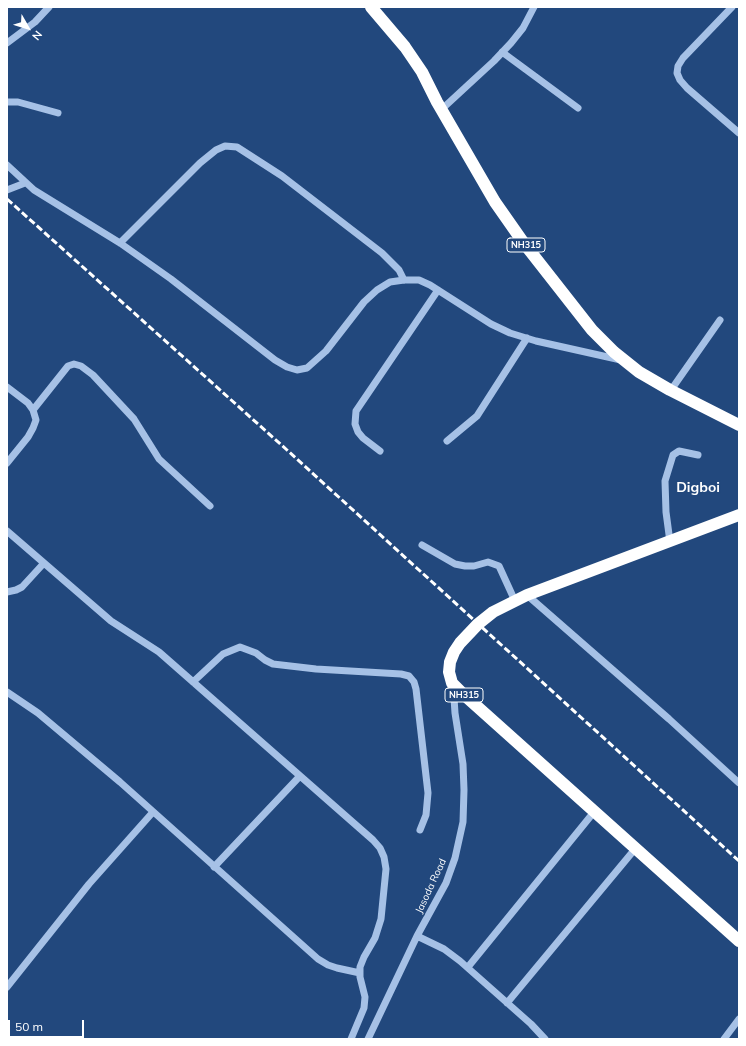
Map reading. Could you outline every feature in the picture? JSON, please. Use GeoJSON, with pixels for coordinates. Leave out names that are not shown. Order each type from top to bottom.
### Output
{"type":"FeatureCollection","features":[{"type":"Feature","properties":{"kind":"highway","name":"NH315"},"geometry":{"type":"LineString","coordinates":[[371,7],[405,47],[422,72],[495,202],[523,242],[592,330],[614,352],[639,372],[739,425]]}},
{"type":"Feature","properties":{"kind":"highway","name":"NH315"},"geometry":{"type":"LineString","coordinates":[[739,515],[527,595],[493,612],[478,624],[460,643],[450,662],[449,672],[452,683],[513,740],[739,941]]}},
{"type":"Feature","properties":{"kind":"street"},"geometry":{"type":"LineString","coordinates":[[7,43],[35,22],[49,7]]}},
{"type":"Feature","properties":{"kind":"street"},"geometry":{"type":"LineString","coordinates":[[442,110],[502,52],[523,28],[534,7]]}},
{"type":"Feature","properties":{"kind":"street"},"geometry":{"type":"LineString","coordinates":[[732,7],[683,58],[676,73],[687,88],[739,133]]}},
{"type":"Feature","properties":{"kind":"street"},"geometry":{"type":"LineString","coordinates":[[502,52],[578,108]]}},
{"type":"Feature","properties":{"kind":"street"},"geometry":{"type":"LineString","coordinates":[[7,102],[18,102],[58,114]]}},
{"type":"Feature","properties":{"kind":"street"},"geometry":{"type":"LineString","coordinates":[[120,243],[205,158],[216,150],[225,146],[236,147],[282,176],[382,253],[399,270],[404,280]]}},
{"type":"Feature","properties":{"kind":"street"},"geometry":{"type":"LineString","coordinates":[[7,165],[34,190],[120,243],[171,279],[275,360],[287,367],[298,370],[308,368],[322,356],[364,302],[377,290],[390,282],[404,280],[419,280],[438,290],[491,324],[510,333],[625,361]]}},
{"type":"Feature","properties":{"kind":"street"},"geometry":{"type":"LineString","coordinates":[[7,190],[25,183]]}},
{"type":"Feature","properties":{"kind":"street"},"geometry":{"type":"LineString","coordinates":[[380,451],[363,438],[358,432],[355,424],[356,411],[438,290]]}},
{"type":"Feature","properties":{"kind":"street"},"geometry":{"type":"LineString","coordinates":[[671,390],[720,320]]}},
{"type":"Feature","properties":{"kind":"street"},"geometry":{"type":"LineString","coordinates":[[447,441],[477,416],[527,338]]}},
{"type":"Feature","properties":{"kind":"street"},"geometry":{"type":"LineString","coordinates":[[33,410],[68,366],[74,364],[81,366],[93,375],[134,419],[159,459],[210,506]]}},
{"type":"Feature","properties":{"kind":"street"},"geometry":{"type":"LineString","coordinates":[[7,386],[28,403],[33,410],[36,420],[33,428],[7,463]]}},
{"type":"Feature","properties":{"kind":"street"},"geometry":{"type":"LineString","coordinates":[[670,542],[666,512],[665,481],[673,455],[679,451],[698,455]]}},
{"type":"Feature","properties":{"kind":"street"},"geometry":{"type":"LineString","coordinates":[[7,531],[111,621],[159,652],[373,840],[380,848],[384,857],[386,869],[381,919],[375,938],[360,967],[364,992],[364,1008],[351,1039]]}},
{"type":"Feature","properties":{"kind":"street"},"geometry":{"type":"LineString","coordinates":[[422,545],[455,564],[474,566],[488,562],[499,566],[515,601]]}},
{"type":"Feature","properties":{"kind":"street"},"geometry":{"type":"LineString","coordinates":[[7,592],[22,587],[44,563]]}},
{"type":"Feature","properties":{"kind":"street"},"geometry":{"type":"LineString","coordinates":[[527,595],[669,719],[739,783]]}},
{"type":"Feature","properties":{"kind":"street"},"geometry":{"type":"LineString","coordinates":[[193,682],[223,654],[240,647],[256,653],[273,664],[401,674],[409,676],[414,682],[416,689],[428,793],[426,815],[420,830]]}},
{"type":"Feature","properties":{"kind":"street","name":"Jasoda Road"},"geometry":{"type":"LineString","coordinates":[[368,1039],[418,936],[446,883],[455,858],[463,822],[463,764],[452,683]]}},
{"type":"Feature","properties":{"kind":"street"},"geometry":{"type":"LineString","coordinates":[[7,692],[38,713],[120,782],[318,959],[337,968],[360,973]]}},
{"type":"Feature","properties":{"kind":"street"},"geometry":{"type":"LineString","coordinates":[[214,867],[300,776]]}},
{"type":"Feature","properties":{"kind":"street"},"geometry":{"type":"LineString","coordinates":[[7,987],[89,884],[153,812]]}},
{"type":"Feature","properties":{"kind":"street"},"geometry":{"type":"LineString","coordinates":[[468,967],[594,812]]}},
{"type":"Feature","properties":{"kind":"street"},"geometry":{"type":"LineString","coordinates":[[507,1002],[636,849]]}},
{"type":"Feature","properties":{"kind":"street"},"geometry":{"type":"LineString","coordinates":[[418,936],[444,949],[468,967],[531,1024],[545,1039]]}},
{"type":"Feature","properties":{"kind":"street"},"geometry":{"type":"LineString","coordinates":[[724,1039],[739,1018]]}},
{"type":"Feature","properties":{"kind":"railway"},"geometry":{"type":"LineString","coordinates":[[7,199],[287,450],[739,861]]}},
{"type":"Feature","properties":{"kind":"district","name":"Digboi"},"geometry":{"type":"Point","coordinates":[698,488]}}]}
